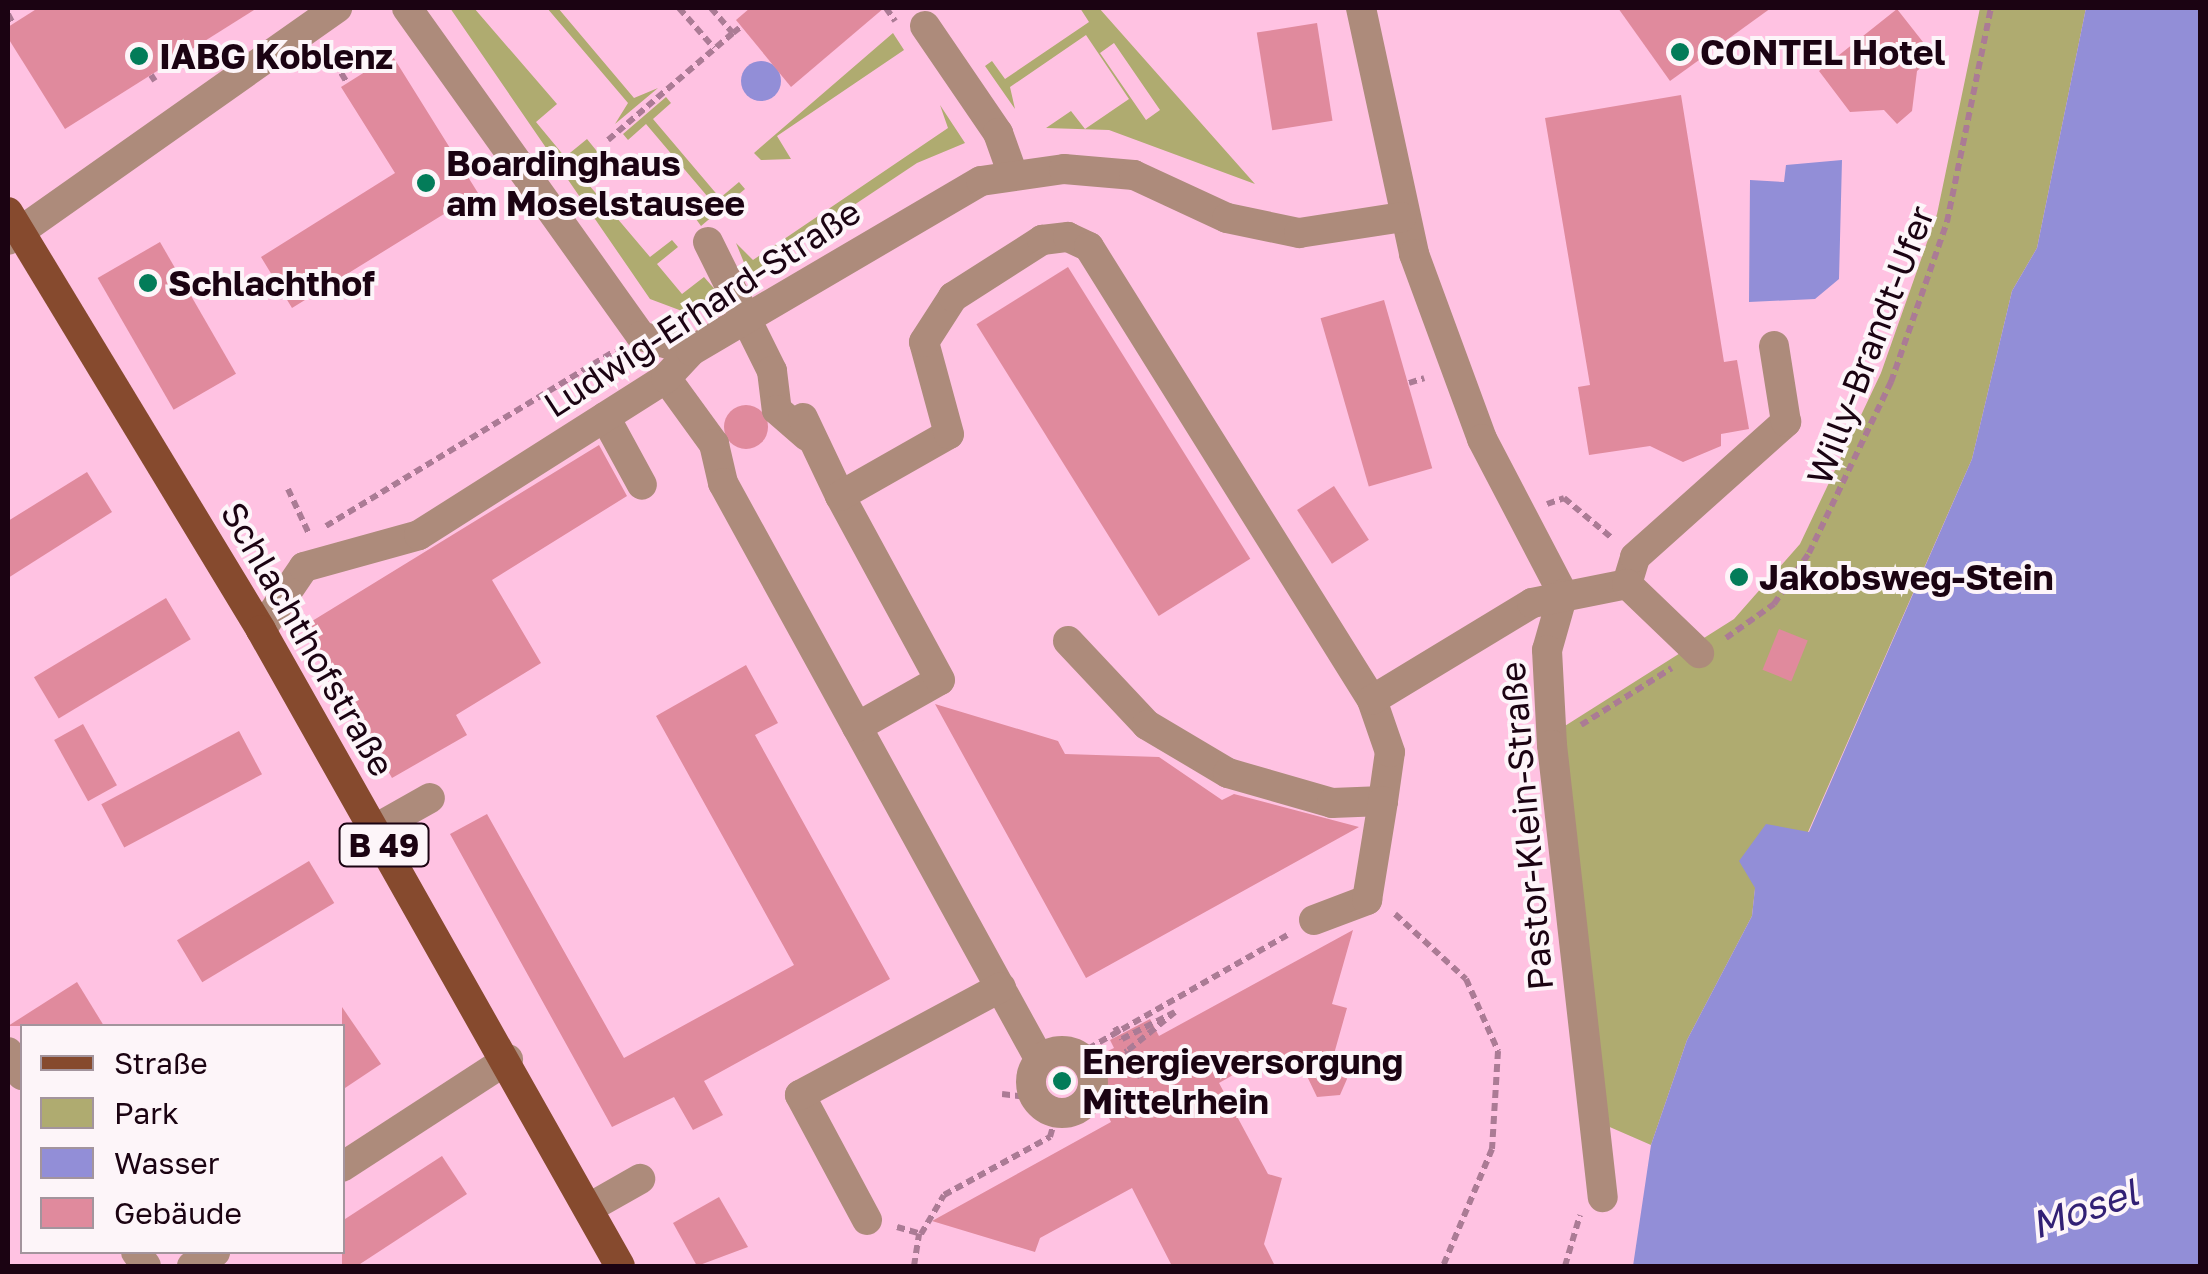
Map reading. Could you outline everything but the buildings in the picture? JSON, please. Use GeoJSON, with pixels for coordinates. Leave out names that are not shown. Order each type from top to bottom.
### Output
{"type":"FeatureCollection","features":[{"type":"Feature","properties":{"kind":"main road","name":"Schlachthofstraße"},"geometry":{"type":"LineString","coordinates":[[12,228],[261,630],[508,1059],[620,1266]]}},
{"type":"Feature","properties":{"kind":"street"},"geometry":{"type":"LineString","coordinates":[[12,228],[337,8]]}},
{"type":"Feature","properties":{"kind":"street"},"geometry":{"type":"LineString","coordinates":[[407,8],[641,336],[691,352]]}},
{"type":"Feature","properties":{"kind":"street"},"geometry":{"type":"LineString","coordinates":[[1361,8],[1402,217],[1482,439],[1563,594]]}},
{"type":"Feature","properties":{"kind":"street"},"geometry":{"type":"LineString","coordinates":[[925,26],[998,133],[1012,172]]}},
{"type":"Feature","properties":{"kind":"street","name":"Ludwig-Erhard-Straße"},"geometry":{"type":"LineString","coordinates":[[261,630],[304,567],[419,536],[666,378],[691,352],[946,196],[1012,172],[1134,174],[1226,218],[1299,233],[1402,217]]}},
{"type":"Feature","properties":{"kind":"street"},"geometry":{"type":"LineString","coordinates":[[840,496],[949,434],[924,342],[953,298],[1042,240],[1068,237],[1089,248],[1372,700],[1390,752],[1367,900],[1314,920]]}},
{"type":"Feature","properties":{"kind":"street"},"geometry":{"type":"LineString","coordinates":[[708,242],[772,371],[777,410],[807,436],[940,680],[857,727]]}},
{"type":"Feature","properties":{"kind":"street"},"geometry":{"type":"LineString","coordinates":[[1372,700],[1532,603],[1631,570],[1786,422],[1774,346]]}},
{"type":"Feature","properties":{"kind":"street"},"geometry":{"type":"LineString","coordinates":[[666,378],[687,414],[696,456],[724,483],[1040,1060],[1046,1105],[1088,1100],[1084,1062],[1040,1060]]}},
{"type":"Feature","properties":{"kind":"street"},"geometry":{"type":"LineString","coordinates":[[605,417],[642,484]]}},
{"type":"Feature","properties":{"kind":"street"},"geometry":{"type":"LineString","coordinates":[[1631,570],[1699,653]]}},
{"type":"Feature","properties":{"kind":"street","name":"Pastor-Klein-Straße"},"geometry":{"type":"LineString","coordinates":[[1563,594],[1547,650],[1552,745],[1602,1197]]}},
{"type":"Feature","properties":{"kind":"street"},"geometry":{"type":"LineString","coordinates":[[1068,641],[1147,725],[1228,772],[1332,803],[1384,801]]}},
{"type":"Feature","properties":{"kind":"street"},"geometry":{"type":"LineString","coordinates":[[375,829],[430,798]]}},
{"type":"Feature","properties":{"kind":"street"},"geometry":{"type":"LineString","coordinates":[[867,1220],[800,1095],[1001,987]]}},
{"type":"Feature","properties":{"kind":"street"},"geometry":{"type":"LineString","coordinates":[[345,1165],[508,1059]]}},
{"type":"Feature","properties":{"kind":"street"},"geometry":{"type":"LineString","coordinates":[[588,1208],[640,1179]]}},
{"type":"Feature","properties":{"kind":"path"},"geometry":{"type":"LineString","coordinates":[[679,8],[714,48]]}},
{"type":"Feature","properties":{"kind":"path"},"geometry":{"type":"LineString","coordinates":[[711,8],[733,33]]}},
{"type":"Feature","properties":{"kind":"path","name":"Willy-Brandt-Ufer"},"geometry":{"type":"LineString","coordinates":[[1552,745],[1774,604],[1841,495],[1948,222],[1991,8]]}},
{"type":"Feature","properties":{"kind":"path"},"geometry":{"type":"LineString","coordinates":[[8,14],[13,24]]}},
{"type":"Feature","properties":{"kind":"path"},"geometry":{"type":"LineString","coordinates":[[608,140],[742,26]]}},
{"type":"Feature","properties":{"kind":"path"},"geometry":{"type":"LineString","coordinates":[[323,42],[347,83]]}},
{"type":"Feature","properties":{"kind":"path"},"geometry":{"type":"LineString","coordinates":[[294,546],[641,336]]}},
{"type":"Feature","properties":{"kind":"path"},"geometry":{"type":"LineString","coordinates":[[1409,383],[1424,378]]}},
{"type":"Feature","properties":{"kind":"path"},"geometry":{"type":"LineString","coordinates":[[288,489],[310,536]]}},
{"type":"Feature","properties":{"kind":"path"},"geometry":{"type":"LineString","coordinates":[[1536,495],[1540,508],[1564,498],[1631,570]]}},
{"type":"Feature","properties":{"kind":"path"},"geometry":{"type":"LineString","coordinates":[[1367,900],[1412,922],[1466,980],[1498,1051],[1492,1148],[1443,1266]]}},
{"type":"Feature","properties":{"kind":"path"},"geometry":{"type":"LineString","coordinates":[[1084,1062],[1115,1027],[1314,920]]}},
{"type":"Feature","properties":{"kind":"path"},"geometry":{"type":"LineString","coordinates":[[1084,1062],[1128,1051],[1176,1012],[1122,1039],[1115,1027]]}},
{"type":"Feature","properties":{"kind":"path"},"geometry":{"type":"LineString","coordinates":[[1128,1051],[1141,1078]]}},
{"type":"Feature","properties":{"kind":"path"},"geometry":{"type":"LineString","coordinates":[[914,1266],[920,1234],[944,1194],[1050,1138],[1046,1105],[1002,1094]]}},
{"type":"Feature","properties":{"kind":"path"},"geometry":{"type":"LineString","coordinates":[[1564,1266],[1584,1205],[1602,1197]]}},
{"type":"Feature","properties":{"kind":"green space"},"geometry":{"type":"Polygon","coordinates":[[[450,8],[474,8],[557,104],[536,122],[565,157],[587,139],[604,160],[583,178],[650,257],[672,240],[678,247],[657,264],[682,294],[704,277],[719,294],[690,314],[650,299],[450,8]]]}},
{"type":"Feature","properties":{"kind":"green space"},"geometry":{"type":"Polygon","coordinates":[[[547,8],[558,8],[634,98],[658,88],[615,124],[628,103],[547,8]]]}},
{"type":"Feature","properties":{"kind":"green space"},"geometry":{"type":"Polygon","coordinates":[[[1080,8],[1099,8],[1255,184],[1109,130],[1046,128],[1071,111],[1085,129],[1129,99],[1086,35],[1010,87],[1015,109],[985,66],[992,61],[1005,79],[1089,22],[1080,8]],[[1114,43],[1100,53],[1146,120],[1160,110],[1114,43]]]}},
{"type":"Feature","properties":{"kind":"green space"},"geometry":{"type":"Polygon","coordinates":[[[1980,8],[2086,8],[2037,248],[2012,291],[1972,459],[1808,832],[1755,889],[1752,916],[1687,1040],[1651,1145],[1589,1118],[1549,736],[1734,619],[1800,544],[1881,373],[1937,214],[1980,8]]]}},
{"type":"Feature","properties":{"kind":"green space"},"geometry":{"type":"Polygon","coordinates":[[[893,33],[904,50],[777,136],[791,159],[761,160],[754,153],[893,33]]]}},
{"type":"Feature","properties":{"kind":"green space"},"geometry":{"type":"Polygon","coordinates":[[[666,97],[671,103],[653,119],[720,198],[739,182],[745,189],[701,226],[696,219],[713,203],[646,124],[628,140],[623,134],[666,97]]]}},
{"type":"Feature","properties":{"kind":"green space"},"geometry":{"type":"Polygon","coordinates":[[[940,105],[965,143],[917,163],[749,275],[736,243],[753,260],[948,128],[940,105]]]}},
{"type":"Feature","properties":{"kind":"water","name":"Mosel"},"geometry":{"type":"Polygon","coordinates":[[[2086,8],[2200,8],[2200,1266],[1633,1266],[1651,1145],[1687,1040],[1752,916],[1755,888],[1739,861],[1766,824],[1809,832],[1972,459],[2012,291],[2037,248],[2086,8]]]}},
{"type":"Feature","properties":{"kind":"water"},"geometry":{"type":"Polygon","coordinates":[[[761,61],[775,67],[781,81],[775,95],[761,101],[747,95],[741,81],[747,67],[761,61]]]}},
{"type":"Feature","properties":{"kind":"water"},"geometry":{"type":"Polygon","coordinates":[[[1842,160],[1839,279],[1815,299],[1749,302],[1750,180],[1784,182],[1786,165],[1842,160]]]}},
{"type":"Feature","properties":{"kind":"place","name":"CONTEL Hotel"},"geometry":{"type":"Point","coordinates":[1680,52]}},
{"type":"Feature","properties":{"kind":"place","name":"IABG Koblenz"},"geometry":{"type":"Point","coordinates":[139,56]}},
{"type":"Feature","properties":{"kind":"place","name":"Boardinghaus am Moselstausee"},"geometry":{"type":"Point","coordinates":[426,183]}},
{"type":"Feature","properties":{"kind":"place","name":"Schlachthof"},"geometry":{"type":"Point","coordinates":[148,283]}},
{"type":"Feature","properties":{"kind":"place","name":"Jakobsweg-Stein"},"geometry":{"type":"Point","coordinates":[1739,577]}},
{"type":"Feature","properties":{"kind":"place","name":"Energieversorgung Mittelrhein"},"geometry":{"type":"Point","coordinates":[1062,1081]}}]}
